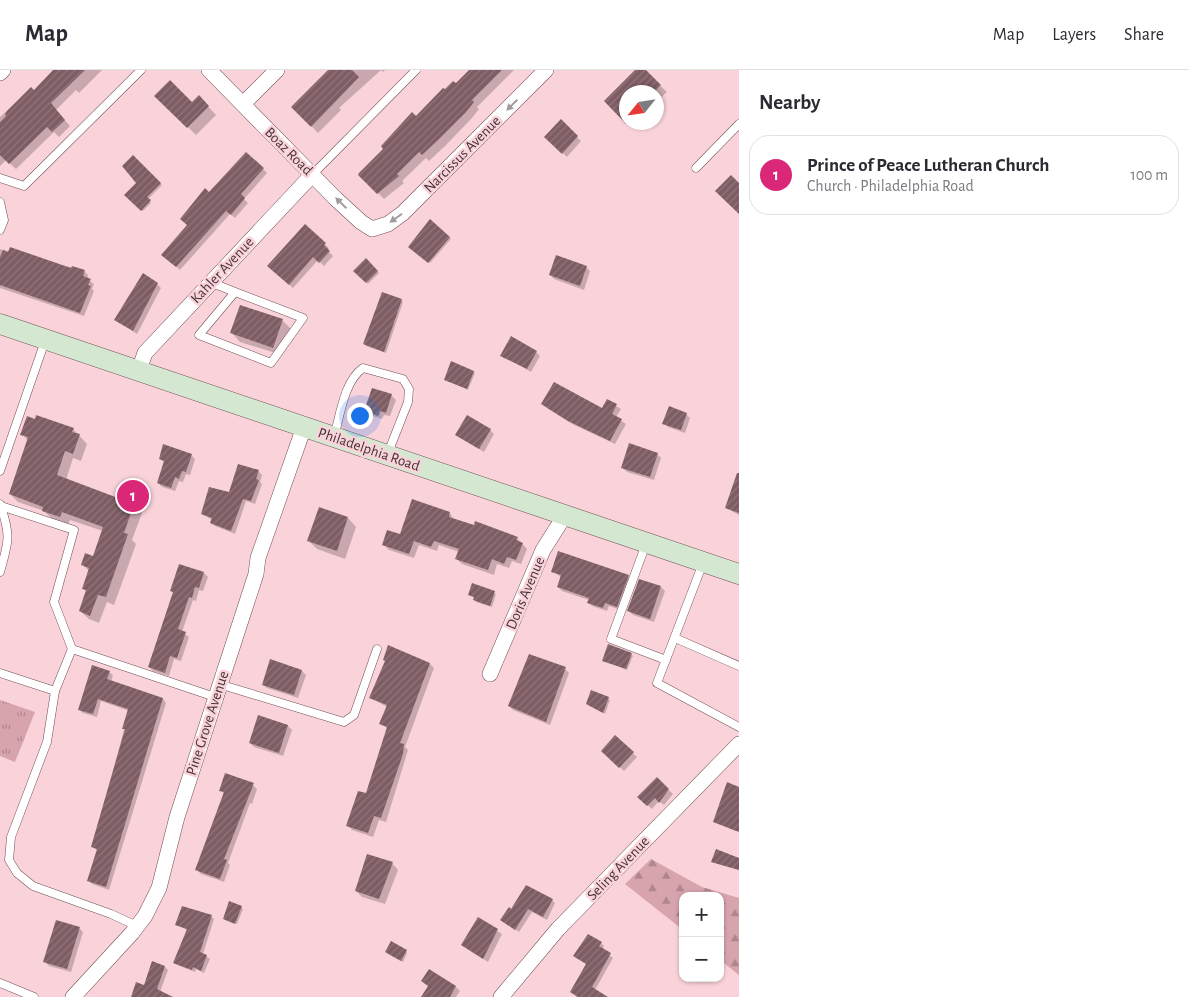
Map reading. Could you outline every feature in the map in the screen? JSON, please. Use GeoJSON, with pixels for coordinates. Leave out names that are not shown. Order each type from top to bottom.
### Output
{"type":"FeatureCollection","features":[{"type":"Feature","properties":{"kind":"main road","name":"Philadelphia Road"},"geometry":{"type":"LineString","coordinates":[[0,324],[739,574]]}},
{"type":"Feature","properties":{"kind":"street"},"geometry":{"type":"LineString","coordinates":[[0,73],[3,70]]}},
{"type":"Feature","properties":{"kind":"street","name":"Boaz Road"},"geometry":{"type":"LineString","coordinates":[[209,70],[312,175],[361,222],[372,229]]}},
{"type":"Feature","properties":{"kind":"street"},"geometry":{"type":"LineString","coordinates":[[242,104],[276,70]]}},
{"type":"Feature","properties":{"kind":"street","name":"Narcissus Avenue"},"geometry":{"type":"LineString","coordinates":[[372,229],[388,224],[403,213],[546,70]]}},
{"type":"Feature","properties":{"kind":"street","name":"Kahler Avenue"},"geometry":{"type":"LineString","coordinates":[[138,370],[145,353],[312,175]]}},
{"type":"Feature","properties":{"kind":"street","name":"Pine Grove Avenue"},"geometry":{"type":"LineString","coordinates":[[73,997],[138,926],[159,888],[177,817],[256,574],[258,558],[304,427]]}},
{"type":"Feature","properties":{"kind":"street","name":"Doris Avenue"},"geometry":{"type":"LineString","coordinates":[[490,674],[543,550],[565,515]]}},
{"type":"Feature","properties":{"kind":"street","name":"Seling Avenue"},"geometry":{"type":"LineString","coordinates":[[502,997],[527,964],[558,930],[737,749]]}},
{"type":"Feature","properties":{"kind":"lane"},"geometry":{"type":"LineString","coordinates":[[0,178],[24,186],[141,70]]}},
{"type":"Feature","properties":{"kind":"lane"},"geometry":{"type":"LineString","coordinates":[[312,175],[416,70]]}},
{"type":"Feature","properties":{"kind":"lane"},"geometry":{"type":"LineString","coordinates":[[696,168],[739,124]]}},
{"type":"Feature","properties":{"kind":"lane"},"geometry":{"type":"LineString","coordinates":[[0,202],[4,220],[0,230]]}},
{"type":"Feature","properties":{"kind":"lane"},"geometry":{"type":"LineString","coordinates":[[210,282],[303,318],[271,363],[199,335],[235,292]]}},
{"type":"Feature","properties":{"kind":"lane"},"geometry":{"type":"LineString","coordinates":[[0,471],[45,339]]}},
{"type":"Feature","properties":{"kind":"lane"},"geometry":{"type":"LineString","coordinates":[[334,437],[350,382],[356,373],[363,368],[403,378],[409,389],[408,402],[387,455]]}},
{"type":"Feature","properties":{"kind":"lane"},"geometry":{"type":"LineString","coordinates":[[0,505],[7,525],[9,542],[0,572]]}},
{"type":"Feature","properties":{"kind":"lane"},"geometry":{"type":"LineString","coordinates":[[0,505],[74,530],[54,602],[72,649],[55,691],[47,742],[11,837],[9,860],[17,873],[33,886],[112,914],[138,926]]}},
{"type":"Feature","properties":{"kind":"lane"},"geometry":{"type":"LineString","coordinates":[[647,542],[611,640],[666,660]]}},
{"type":"Feature","properties":{"kind":"lane"},"geometry":{"type":"LineString","coordinates":[[703,562],[657,683],[739,727]]}},
{"type":"Feature","properties":{"kind":"lane"},"geometry":{"type":"LineString","coordinates":[[675,638],[739,666]]}},
{"type":"Feature","properties":{"kind":"lane"},"geometry":{"type":"LineString","coordinates":[[72,649],[217,690],[344,722],[354,716],[377,649]]}},
{"type":"Feature","properties":{"kind":"lane"},"geometry":{"type":"LineString","coordinates":[[0,673],[55,691]]}},
{"type":"Feature","properties":{"kind":"lane"},"geometry":{"type":"LineString","coordinates":[[0,983],[34,997]]}},
{"type":"Feature","properties":{"kind":"green space"},"geometry":{"type":"Polygon","coordinates":[[[0,700],[35,712],[15,762],[0,756],[0,700]]]}},
{"type":"Feature","properties":{"kind":"green space"},"geometry":{"type":"Polygon","coordinates":[[[651,859],[702,887],[719,892],[679,892],[679,927],[625,884],[651,859]]]}},
{"type":"Feature","properties":{"kind":"green space"},"geometry":{"type":"Polygon","coordinates":[[[724,894],[739,898],[739,975],[724,963],[724,894]]]}},
{"type":"Feature","properties":{"kind":"building"},"geometry":{"type":"Polygon","coordinates":[[[53,70],[85,70],[51,103],[65,120],[52,132],[47,127],[9,164],[0,155],[0,122],[6,116],[7,111],[31,87],[34,90],[53,70]]]}},
{"type":"Feature","properties":{"kind":"building"},"geometry":{"type":"Polygon","coordinates":[[[328,70],[352,70],[359,77],[311,127],[291,107],[328,70]]]}},
{"type":"Feature","properties":{"kind":"building"},"geometry":{"type":"Polygon","coordinates":[[[469,70],[502,70],[472,100],[474,102],[466,112],[439,139],[422,155],[419,152],[397,174],[399,176],[377,194],[358,175],[359,173],[383,149],[381,146],[412,112],[416,116],[443,88],[445,89],[453,81],[456,83],[469,70]]]}},
{"type":"Feature","properties":{"kind":"building"},"geometry":{"type":"Polygon","coordinates":[[[635,70],[646,70],[661,85],[620,85],[635,70]]]}},
{"type":"Feature","properties":{"kind":"building"},"geometry":{"type":"Polygon","coordinates":[[[170,80],[192,102],[199,95],[209,106],[187,128],[154,96],[170,80]]]}},
{"type":"Feature","properties":{"kind":"building"},"geometry":{"type":"Polygon","coordinates":[[[619,86],[619,117],[604,101],[619,86]]]}},
{"type":"Feature","properties":{"kind":"building"},"geometry":{"type":"Polygon","coordinates":[[[561,119],[578,136],[562,154],[544,137],[561,119]]]}},
{"type":"Feature","properties":{"kind":"building"},"geometry":{"type":"Polygon","coordinates":[[[246,152],[264,168],[241,194],[245,198],[231,215],[226,211],[176,267],[161,255],[187,225],[180,219],[205,188],[209,192],[246,152]]]}},
{"type":"Feature","properties":{"kind":"building"},"geometry":{"type":"Polygon","coordinates":[[[133,155],[161,183],[147,197],[151,200],[141,211],[124,195],[136,183],[122,166],[133,155]]]}},
{"type":"Feature","properties":{"kind":"building"},"geometry":{"type":"Polygon","coordinates":[[[731,175],[739,183],[739,214],[715,191],[731,175]]]}},
{"type":"Feature","properties":{"kind":"building"},"geometry":{"type":"Polygon","coordinates":[[[430,219],[450,237],[428,263],[408,247],[430,219]]]}},
{"type":"Feature","properties":{"kind":"building"},"geometry":{"type":"Polygon","coordinates":[[[305,224],[326,243],[324,245],[330,251],[319,263],[313,257],[289,285],[267,266],[305,224]]]}},
{"type":"Feature","properties":{"kind":"building"},"geometry":{"type":"Polygon","coordinates":[[[10,247],[71,268],[72,266],[85,270],[83,276],[91,279],[88,285],[91,286],[80,313],[0,285],[0,257],[3,250],[8,252],[10,247]]]}},
{"type":"Feature","properties":{"kind":"building"},"geometry":{"type":"Polygon","coordinates":[[[556,255],[587,266],[580,286],[549,275],[556,255]]]}},
{"type":"Feature","properties":{"kind":"building"},"geometry":{"type":"Polygon","coordinates":[[[366,258],[378,271],[366,283],[353,271],[366,258]]]}},
{"type":"Feature","properties":{"kind":"building"},"geometry":{"type":"Polygon","coordinates":[[[143,273],[158,283],[133,331],[114,320],[143,273]]]}},
{"type":"Feature","properties":{"kind":"building"},"geometry":{"type":"Polygon","coordinates":[[[382,292],[402,299],[384,352],[363,344],[382,292]]]}},
{"type":"Feature","properties":{"kind":"building"},"geometry":{"type":"Polygon","coordinates":[[[240,305],[283,319],[273,348],[230,333],[240,305]]]}},
{"type":"Feature","properties":{"kind":"building"},"geometry":{"type":"Polygon","coordinates":[[[511,336],[537,351],[527,369],[500,356],[511,336]]]}},
{"type":"Feature","properties":{"kind":"building"},"geometry":{"type":"Polygon","coordinates":[[[451,361],[474,371],[467,389],[444,380],[451,361]]]}},
{"type":"Feature","properties":{"kind":"building"},"geometry":{"type":"Polygon","coordinates":[[[554,382],[602,408],[607,399],[617,404],[612,414],[622,419],[610,441],[568,421],[541,404],[554,382]]]}},
{"type":"Feature","properties":{"kind":"building"},"geometry":{"type":"Polygon","coordinates":[[[372,388],[392,394],[386,413],[380,411],[378,416],[364,411],[372,388]]]}},
{"type":"Feature","properties":{"kind":"building"},"geometry":{"type":"Polygon","coordinates":[[[669,406],[687,413],[681,430],[662,424],[669,406]]]}},
{"type":"Feature","properties":{"kind":"building"},"geometry":{"type":"Polygon","coordinates":[[[36,415],[74,428],[72,432],[80,434],[73,454],[65,451],[57,475],[134,504],[124,533],[128,534],[106,597],[98,595],[90,616],[79,611],[86,590],[82,589],[89,568],[81,565],[85,553],[93,556],[103,527],[62,512],[60,517],[42,511],[43,507],[9,494],[28,437],[20,435],[27,416],[35,419],[36,415]]]}},
{"type":"Feature","properties":{"kind":"building"},"geometry":{"type":"Polygon","coordinates":[[[467,415],[491,429],[479,449],[455,435],[467,415]]]}},
{"type":"Feature","properties":{"kind":"building"},"geometry":{"type":"Polygon","coordinates":[[[629,443],[658,453],[650,477],[621,468],[629,443]]]}},
{"type":"Feature","properties":{"kind":"building"},"geometry":{"type":"Polygon","coordinates":[[[163,444],[192,454],[186,472],[182,471],[179,479],[175,477],[171,488],[157,483],[164,461],[159,459],[163,444]]]}},
{"type":"Feature","properties":{"kind":"building"},"geometry":{"type":"Polygon","coordinates":[[[238,464],[259,470],[256,479],[259,480],[251,501],[243,499],[231,531],[210,523],[212,518],[201,514],[209,487],[229,492],[238,464]]]}},
{"type":"Feature","properties":{"kind":"building"},"geometry":{"type":"Polygon","coordinates":[[[737,473],[739,473],[739,513],[725,508],[737,473]]]}},
{"type":"Feature","properties":{"kind":"building"},"geometry":{"type":"Polygon","coordinates":[[[412,499],[450,512],[449,517],[474,525],[475,521],[518,537],[516,540],[523,543],[516,560],[507,557],[504,564],[492,559],[488,570],[455,559],[459,549],[434,541],[431,547],[414,541],[409,554],[382,545],[387,530],[400,534],[412,499]]]}},
{"type":"Feature","properties":{"kind":"building"},"geometry":{"type":"Polygon","coordinates":[[[319,507],[348,517],[337,551],[307,541],[319,507]]]}},
{"type":"Feature","properties":{"kind":"building"},"geometry":{"type":"Polygon","coordinates":[[[558,551],[629,575],[617,607],[605,603],[603,608],[587,603],[589,598],[557,587],[561,575],[551,572],[558,551]]]}},
{"type":"Feature","properties":{"kind":"building"},"geometry":{"type":"Polygon","coordinates":[[[179,564],[204,572],[199,588],[195,587],[192,598],[189,597],[178,629],[186,632],[177,658],[170,656],[165,673],[148,667],[173,592],[170,591],[179,564]]]}},
{"type":"Feature","properties":{"kind":"building"},"geometry":{"type":"Polygon","coordinates":[[[639,579],[661,586],[650,619],[627,611],[639,579]]]}},
{"type":"Feature","properties":{"kind":"building"},"geometry":{"type":"Polygon","coordinates":[[[472,583],[495,591],[490,606],[473,600],[474,597],[468,595],[472,583]]]}},
{"type":"Feature","properties":{"kind":"building"},"geometry":{"type":"Polygon","coordinates":[[[608,644],[632,653],[626,669],[602,661],[608,644]]]}},
{"type":"Feature","properties":{"kind":"building"},"geometry":{"type":"Polygon","coordinates":[[[388,645],[430,663],[400,743],[404,744],[403,754],[381,818],[374,816],[368,833],[346,826],[358,791],[366,793],[387,727],[379,724],[387,705],[369,698],[385,661],[383,660],[388,645]]]}},
{"type":"Feature","properties":{"kind":"building"},"geometry":{"type":"Polygon","coordinates":[[[529,654],[566,667],[546,722],[508,706],[529,654]]]}},
{"type":"Feature","properties":{"kind":"building"},"geometry":{"type":"Polygon","coordinates":[[[270,659],[302,670],[294,695],[262,685],[270,659]]]}},
{"type":"Feature","properties":{"kind":"building"},"geometry":{"type":"Polygon","coordinates":[[[92,665],[110,671],[107,679],[163,698],[106,887],[87,881],[97,849],[91,847],[125,729],[122,729],[128,709],[98,699],[93,714],[78,710],[92,665]]]}},
{"type":"Feature","properties":{"kind":"building"},"geometry":{"type":"Polygon","coordinates":[[[591,690],[609,697],[603,713],[586,704],[591,690]]]}},
{"type":"Feature","properties":{"kind":"building"},"geometry":{"type":"Polygon","coordinates":[[[258,715],[288,725],[279,753],[249,743],[258,715]]]}},
{"type":"Feature","properties":{"kind":"building"},"geometry":{"type":"Polygon","coordinates":[[[615,735],[634,752],[619,768],[601,751],[615,735]]]}},
{"type":"Feature","properties":{"kind":"building"},"geometry":{"type":"Polygon","coordinates":[[[225,773],[254,783],[224,859],[227,860],[220,879],[195,870],[224,792],[219,791],[225,773]]]}},
{"type":"Feature","properties":{"kind":"building"},"geometry":{"type":"Polygon","coordinates":[[[657,777],[669,789],[659,803],[655,798],[647,806],[637,797],[657,777]]]}},
{"type":"Feature","properties":{"kind":"building"},"geometry":{"type":"Polygon","coordinates":[[[727,782],[739,787],[739,832],[713,822],[727,782]]]}},
{"type":"Feature","properties":{"kind":"building"},"geometry":{"type":"Polygon","coordinates":[[[716,849],[739,858],[739,870],[711,862],[716,849]]]}},
{"type":"Feature","properties":{"kind":"building"},"geometry":{"type":"Polygon","coordinates":[[[367,854],[393,862],[379,899],[355,891],[367,854]]]}},
{"type":"Feature","properties":{"kind":"building"},"geometry":{"type":"Polygon","coordinates":[[[526,885],[553,899],[543,917],[528,909],[515,930],[500,920],[509,907],[511,909],[526,885]]]}},
{"type":"Feature","properties":{"kind":"building"},"geometry":{"type":"Polygon","coordinates":[[[229,901],[242,906],[235,924],[223,919],[229,901]]]}},
{"type":"Feature","properties":{"kind":"building"},"geometry":{"type":"Polygon","coordinates":[[[182,906],[212,915],[200,952],[207,955],[201,971],[193,967],[192,970],[173,963],[187,929],[175,925],[182,906]]]}},
{"type":"Feature","properties":{"kind":"building"},"geometry":{"type":"Polygon","coordinates":[[[478,917],[498,929],[483,959],[461,945],[478,917]]]}},
{"type":"Feature","properties":{"kind":"building"},"geometry":{"type":"Polygon","coordinates":[[[56,920],[80,927],[67,969],[43,962],[56,920]]]}},
{"type":"Feature","properties":{"kind":"building"},"geometry":{"type":"Polygon","coordinates":[[[588,934],[602,942],[599,946],[611,953],[592,987],[608,997],[578,997],[570,992],[586,964],[573,956],[588,934]]]}},
{"type":"Feature","properties":{"kind":"building"},"geometry":{"type":"Polygon","coordinates":[[[391,941],[407,950],[401,961],[385,952],[391,941]]]}},
{"type":"Feature","properties":{"kind":"building"},"geometry":{"type":"Polygon","coordinates":[[[152,961],[165,966],[157,989],[173,997],[131,997],[136,982],[144,985],[152,961]]]}},
{"type":"Feature","properties":{"kind":"building"},"geometry":{"type":"Polygon","coordinates":[[[429,969],[456,986],[450,997],[421,997],[428,986],[421,981],[429,969]]]}},
{"type":"Feature","properties":{"kind":"place","name":"Prince of Peace Lutheran Church"},"geometry":{"type":"Point","coordinates":[133,496]}}]}
